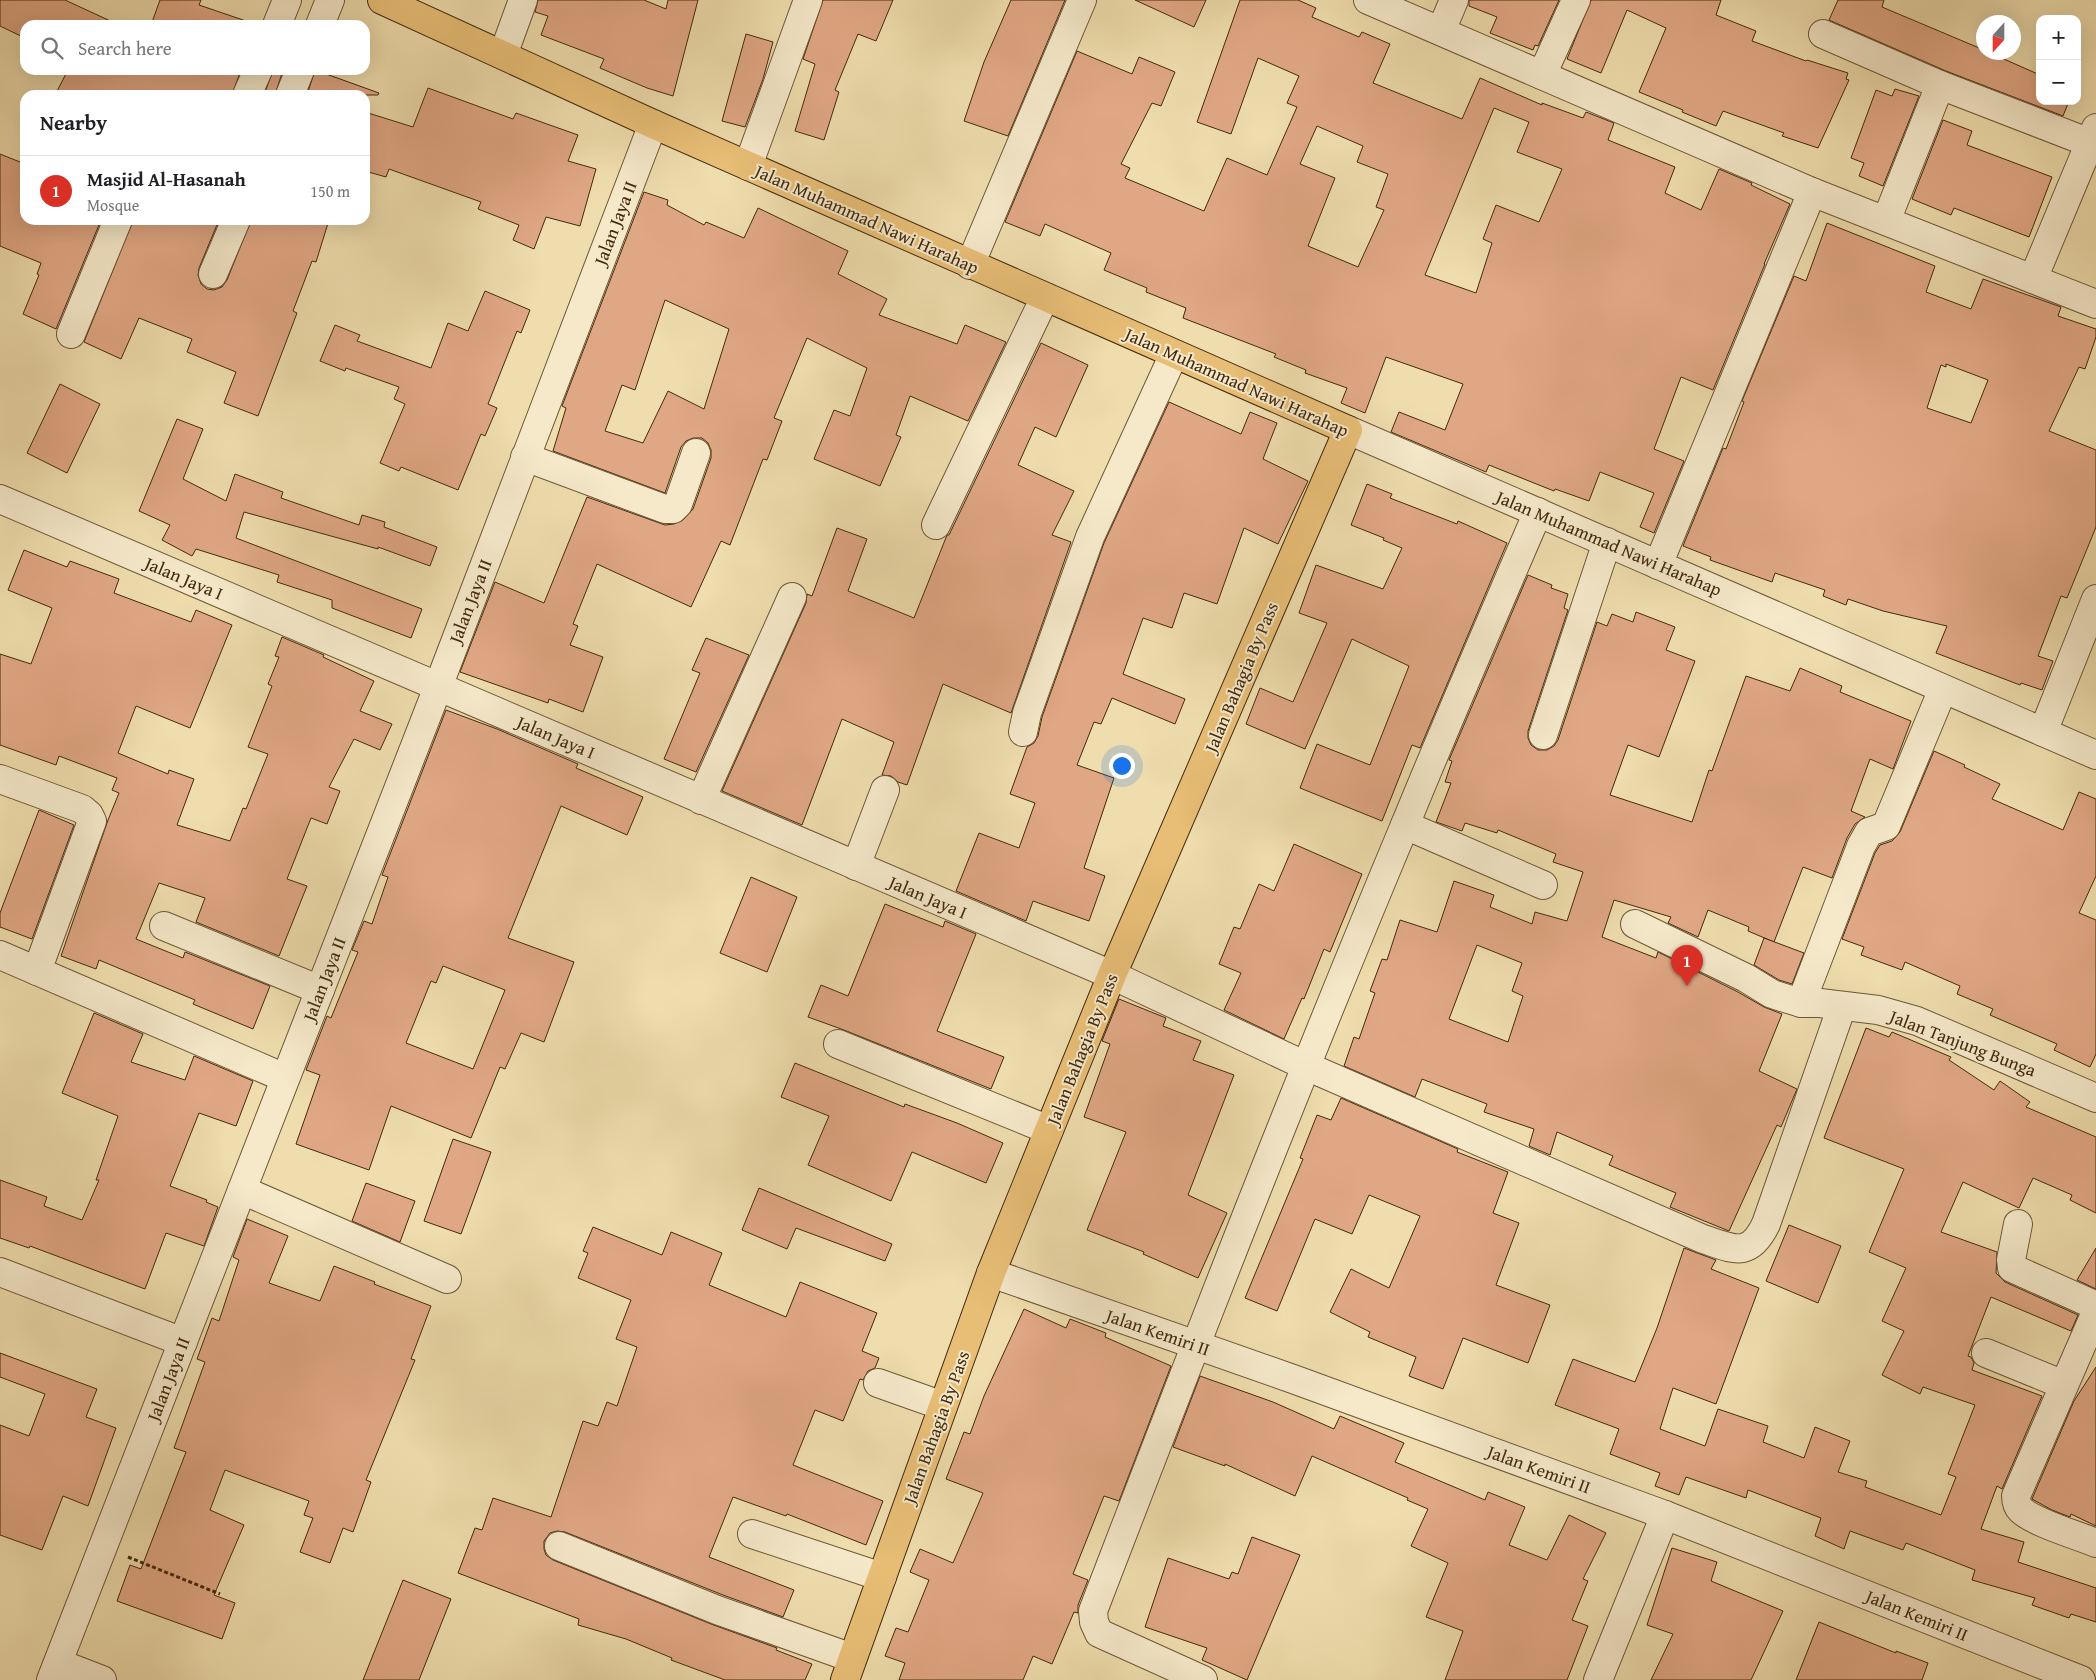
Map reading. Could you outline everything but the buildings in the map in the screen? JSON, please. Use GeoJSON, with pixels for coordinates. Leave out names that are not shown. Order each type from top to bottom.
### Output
{"type":"FeatureCollection","features":[{"type":"Feature","properties":{"kind":"main road","name":"Jalan Muhammad Nawi Harahap"},"geometry":{"type":"LineString","coordinates":[[382,0],[653,124],[1348,430]]}},
{"type":"Feature","properties":{"kind":"main road","name":"Jalan Bahagia By Pass"},"geometry":{"type":"LineString","coordinates":[[848,1669],[991,1273],[1112,975],[1348,430]]}},
{"type":"Feature","properties":{"kind":"street"},"geometry":{"type":"LineString","coordinates":[[279,20],[287,0]]}},
{"type":"Feature","properties":{"kind":"street"},"geometry":{"type":"LineString","coordinates":[[322,20],[330,0]]}},
{"type":"Feature","properties":{"kind":"street"},"geometry":{"type":"LineString","coordinates":[[503,55],[523,0]]}},
{"type":"Feature","properties":{"kind":"street"},"geometry":{"type":"LineString","coordinates":[[748,166],[808,0]]}},
{"type":"Feature","properties":{"kind":"street"},"geometry":{"type":"LineString","coordinates":[[970,265],[1082,0]]}},
{"type":"Feature","properties":{"kind":"street"},"geometry":{"type":"LineString","coordinates":[[1368,0],[1812,192],[2096,304]]}},
{"type":"Feature","properties":{"kind":"street"},"geometry":{"type":"LineString","coordinates":[[1441,31],[1454,0]]}},
{"type":"Feature","properties":{"kind":"street"},"geometry":{"type":"LineString","coordinates":[[1542,75],[1576,0]]}},
{"type":"Feature","properties":{"kind":"street"},"geometry":{"type":"LineString","coordinates":[[1823,34],[1940,85],[2093,135],[2033,279]]}},
{"type":"Feature","properties":{"kind":"street"},"geometry":{"type":"LineString","coordinates":[[249,90],[256,75]]}},
{"type":"Feature","properties":{"kind":"street"},"geometry":{"type":"LineString","coordinates":[[292,90],[298,75]]}},
{"type":"Feature","properties":{"kind":"street"},"geometry":{"type":"LineString","coordinates":[[1886,221],[1940,85]]}},
{"type":"Feature","properties":{"kind":"street","name":"Jalan Jaya II"},"geometry":{"type":"LineString","coordinates":[[54,1671],[438,687],[653,124]]}},
{"type":"Feature","properties":{"kind":"street"},"geometry":{"type":"LineString","coordinates":[[1658,565],[1812,192]]}},
{"type":"Feature","properties":{"kind":"street"},"geometry":{"type":"LineString","coordinates":[[71,334],[116,225]]}},
{"type":"Feature","properties":{"kind":"street"},"geometry":{"type":"LineString","coordinates":[[213,274],[234,225]]}},
{"type":"Feature","properties":{"kind":"street"},"geometry":{"type":"LineString","coordinates":[[936,525],[1045,297]]}},
{"type":"Feature","properties":{"kind":"street"},"geometry":{"type":"LineString","coordinates":[[1023,732],[1027,713],[1090,537],[1174,354]]}},
{"type":"Feature","properties":{"kind":"street","name":"Jalan Muhammad Nawi Harahap"},"geometry":{"type":"LineString","coordinates":[[1348,430],[2096,755]]}},
{"type":"Feature","properties":{"kind":"street"},"geometry":{"type":"LineString","coordinates":[[525,457],[665,509],[673,509],[678,504],[696,453]]}},
{"type":"Feature","properties":{"kind":"street","name":"Jalan Jaya I"},"geometry":{"type":"LineString","coordinates":[[0,499],[1112,975],[1306,1066],[1703,1239],[1737,1250],[1752,1244],[1758,1239],[1766,1224],[1842,1006]]}},
{"type":"Feature","properties":{"kind":"street"},"geometry":{"type":"LineString","coordinates":[[1188,1677],[1099,1633],[1094,1622],[1093,1611],[1195,1345],[1306,1066],[1405,824],[1538,512]]}},
{"type":"Feature","properties":{"kind":"street"},"geometry":{"type":"LineString","coordinates":[[1543,735],[1607,542]]}},
{"type":"Feature","properties":{"kind":"street"},"geometry":{"type":"LineString","coordinates":[[701,800],[792,597]]}},
{"type":"Feature","properties":{"kind":"street"},"geometry":{"type":"LineString","coordinates":[[2043,732],[2096,599]]}},
{"type":"Feature","properties":{"kind":"street"},"geometry":{"type":"LineString","coordinates":[[1801,1003],[1861,846],[1866,835],[1886,826],[1943,689]]}},
{"type":"Feature","properties":{"kind":"street"},"geometry":{"type":"LineString","coordinates":[[0,779],[82,809],[89,815],[92,821],[37,971]]}},
{"type":"Feature","properties":{"kind":"street"},"geometry":{"type":"LineString","coordinates":[[856,866],[884,790]]}},
{"type":"Feature","properties":{"kind":"street"},"geometry":{"type":"LineString","coordinates":[[1405,824],[1543,885]]}},
{"type":"Feature","properties":{"kind":"street","name":"Jalan Tanjung Bunga"},"geometry":{"type":"LineString","coordinates":[[1635,924],[1746,978],[1772,994],[1801,1003],[1878,1010],[1916,1022],[2096,1098]]}},
{"type":"Feature","properties":{"kind":"street"},"geometry":{"type":"LineString","coordinates":[[164,926],[320,990]]}},
{"type":"Feature","properties":{"kind":"street"},"geometry":{"type":"LineString","coordinates":[[0,955],[285,1078]]}},
{"type":"Feature","properties":{"kind":"street"},"geometry":{"type":"LineString","coordinates":[[838,1044],[1049,1130]]}},
{"type":"Feature","properties":{"kind":"street"},"geometry":{"type":"LineString","coordinates":[[242,1190],[447,1279]]}},
{"type":"Feature","properties":{"kind":"street"},"geometry":{"type":"LineString","coordinates":[[2018,1224],[2011,1260],[2012,1268],[2090,1303],[2096,1312],[2016,1496],[2016,1502],[2020,1510],[2034,1518],[2096,1543]]}},
{"type":"Feature","properties":{"kind":"street"},"geometry":{"type":"LineString","coordinates":[[0,1272],[183,1342]]}},
{"type":"Feature","properties":{"kind":"street","name":"Jalan Kemiri II"},"geometry":{"type":"LineString","coordinates":[[991,1273],[1665,1515],[2081,1680]]}},
{"type":"Feature","properties":{"kind":"street"},"geometry":{"type":"LineString","coordinates":[[1986,1353],[2064,1385]]}},
{"type":"Feature","properties":{"kind":"street"},"geometry":{"type":"LineString","coordinates":[[878,1383],[943,1406]]}},
{"type":"Feature","properties":{"kind":"street"},"geometry":{"type":"LineString","coordinates":[[1598,1680],[1665,1515]]}},
{"type":"Feature","properties":{"kind":"street"},"geometry":{"type":"LineString","coordinates":[[752,1534],[882,1577]]}},
{"type":"Feature","properties":{"kind":"street"},"geometry":{"type":"LineString","coordinates":[[560,1546],[717,1610],[848,1669]]}},
{"type":"Feature","properties":{"kind":"street"},"geometry":{"type":"LineString","coordinates":[[54,1671],[102,1680]]}},
{"type":"Feature","properties":{"kind":"path"},"geometry":{"type":"LineString","coordinates":[[102,1547],[220,1594]]}},
{"type":"Feature","properties":{"kind":"place","name":"Masjid Al-Hasanah"},"geometry":{"type":"Point","coordinates":[1687,986]}}]}
